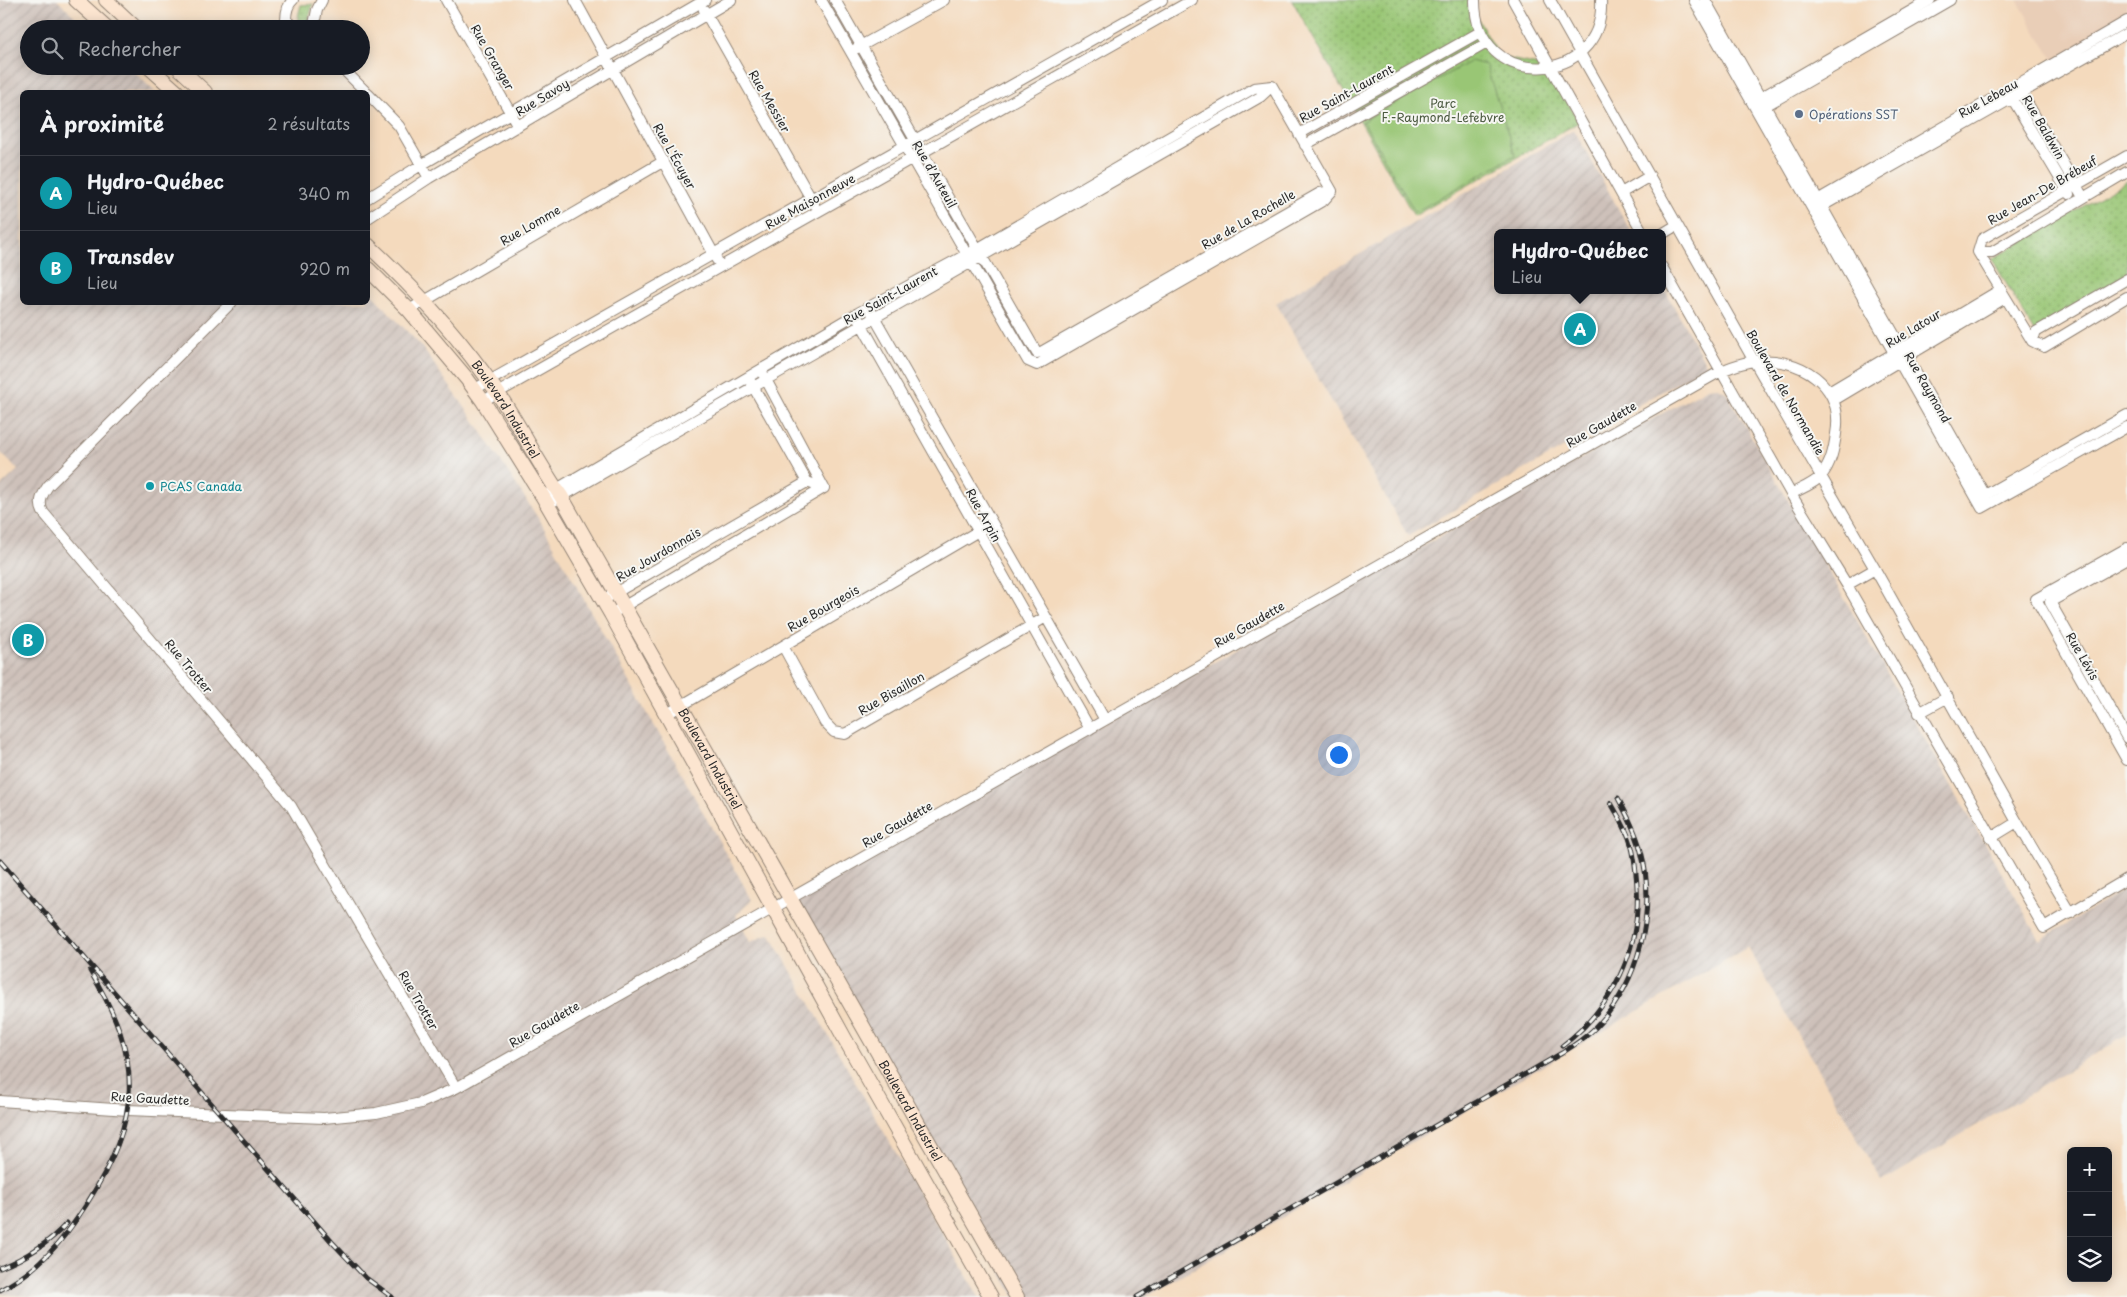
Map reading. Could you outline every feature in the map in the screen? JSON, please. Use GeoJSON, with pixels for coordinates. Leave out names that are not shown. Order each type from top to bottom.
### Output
{"type":"FeatureCollection","features":[{"type":"Feature","properties":{"kind":"street"},"geometry":{"type":"LineString","coordinates":[[76,0],[98,20]]}},
{"type":"Feature","properties":{"kind":"street"},"geometry":{"type":"LineString","coordinates":[[106,0],[127,20]]}},
{"type":"Feature","properties":{"kind":"street"},"geometry":{"type":"LineString","coordinates":[[286,20],[289,3],[293,0]]}},
{"type":"Feature","properties":{"kind":"street"},"geometry":{"type":"LineString","coordinates":[[315,20],[322,0]]}},
{"type":"Feature","properties":{"kind":"street","name":"Rue Granger"},"geometry":{"type":"LineString","coordinates":[[446,0],[518,126]]}},
{"type":"Feature","properties":{"kind":"street","name":"Rue L'Écuyer"},"geometry":{"type":"LineString","coordinates":[[574,0],[614,69],[721,266]]}},
{"type":"Feature","properties":{"kind":"street","name":"Rue Savoy"},"geometry":{"type":"LineString","coordinates":[[370,217],[429,178],[731,0]]}},
{"type":"Feature","properties":{"kind":"street","name":"Rue d'Auteuil"},"geometry":{"type":"LineString","coordinates":[[821,0],[969,259],[1031,362]]}},
{"type":"Feature","properties":{"kind":"street","name":"Rue d'Auteuil"},"geometry":{"type":"LineString","coordinates":[[835,0],[1037,353]]}},
{"type":"Feature","properties":{"kind":"street"},"geometry":{"type":"LineString","coordinates":[[850,52],[944,0]]}},
{"type":"Feature","properties":{"kind":"street","name":"Rue Maisonneuve"},"geometry":{"type":"LineString","coordinates":[[479,395],[612,312],[1162,0]]}},
{"type":"Feature","properties":{"kind":"street","name":"Rue Maisonneuve"},"geometry":{"type":"LineString","coordinates":[[493,387],[618,324],[1192,0]]}},
{"type":"Feature","properties":{"kind":"street"},"geometry":{"type":"LineString","coordinates":[[1475,0],[1475,14],[1480,32],[1487,43],[1500,56],[1515,64],[1532,68],[1550,68],[1562,64],[1580,52],[1592,38],[1599,21],[1601,0]]}},
{"type":"Feature","properties":{"kind":"street"},"geometry":{"type":"LineString","coordinates":[[1513,0],[1641,229]]}},
{"type":"Feature","properties":{"kind":"street","name":"Boulevard de Normandie"},"geometry":{"type":"LineString","coordinates":[[1550,0],[1820,477],[1948,697],[2017,822],[2071,912]]}},
{"type":"Feature","properties":{"kind":"street","name":"Rue Raymond"},"geometry":{"type":"LineString","coordinates":[[1694,0],[1730,54],[1901,355],[1985,495]]}},
{"type":"Feature","properties":{"kind":"street","name":"Rue Raymond"},"geometry":{"type":"LineString","coordinates":[[1705,0],[1730,54]]}},
{"type":"Feature","properties":{"kind":"street"},"geometry":{"type":"LineString","coordinates":[[1853,50],[1930,0]]}},
{"type":"Feature","properties":{"kind":"street"},"geometry":{"type":"LineString","coordinates":[[1759,104],[1853,50],[1950,0]]}},
{"type":"Feature","properties":{"kind":"street","name":"Rue Savoy"},"geometry":{"type":"LineString","coordinates":[[370,197],[701,1]]}},
{"type":"Feature","properties":{"kind":"street","name":"Rue Messier"},"geometry":{"type":"LineString","coordinates":[[701,1],[706,15],[818,211]]}},
{"type":"Feature","properties":{"kind":"street","name":"Rue Lebeau"},"geometry":{"type":"LineString","coordinates":[[1816,205],[2070,60],[2127,21]]}},
{"type":"Feature","properties":{"kind":"street","name":"Rue Saint-Laurent"},"geometry":{"type":"LineString","coordinates":[[667,430],[760,369],[868,307],[980,253],[1119,172],[1254,88],[1272,86],[1299,134],[1480,32]]}},
{"type":"Feature","properties":{"kind":"street","name":"Rue Lebeau"},"geometry":{"type":"LineString","coordinates":[[2070,60],[2127,33]]}},
{"type":"Feature","properties":{"kind":"street"},"geometry":{"type":"LineString","coordinates":[[1103,34],[1110,46]]}},
{"type":"Feature","properties":{"kind":"street","name":"Rue Saint-Laurent"},"geometry":{"type":"LineString","coordinates":[[1305,145],[1487,43]]}},
{"type":"Feature","properties":{"kind":"street"},"geometry":{"type":"LineString","coordinates":[[1426,62],[1432,74]]}},
{"type":"Feature","properties":{"kind":"street"},"geometry":{"type":"LineString","coordinates":[[158,75],[175,90]]}},
{"type":"Feature","properties":{"kind":"street"},"geometry":{"type":"LineString","coordinates":[[187,75],[203,90]]}},
{"type":"Feature","properties":{"kind":"street"},"geometry":{"type":"LineString","coordinates":[[349,75],[364,90]]}},
{"type":"Feature","properties":{"kind":"street"},"geometry":{"type":"LineString","coordinates":[[1007,88],[1014,100]]}},
{"type":"Feature","properties":{"kind":"street","name":"Rue Baldwin"},"geometry":{"type":"LineString","coordinates":[[2015,92],[2079,200]]}},
{"type":"Feature","properties":{"kind":"street"},"geometry":{"type":"LineString","coordinates":[[370,96],[399,126],[429,178]]}},
{"type":"Feature","properties":{"kind":"street"},"geometry":{"type":"LineString","coordinates":[[1299,134],[1332,191]]}},
{"type":"Feature","properties":{"kind":"street","name":"Rue Jean-De Brébeuf"},"geometry":{"type":"LineString","coordinates":[[1978,252],[1982,239],[2127,156]]}},
{"type":"Feature","properties":{"kind":"street","name":"Rue Lomme"},"geometry":{"type":"LineString","coordinates":[[409,310],[664,161]]}},
{"type":"Feature","properties":{"kind":"street"},"geometry":{"type":"LineString","coordinates":[[1978,252],[1992,252],[2127,172]]}},
{"type":"Feature","properties":{"kind":"street"},"geometry":{"type":"LineString","coordinates":[[1621,192],[1650,176]]}},
{"type":"Feature","properties":{"kind":"street","name":"Rue de La Rochelle"},"geometry":{"type":"LineString","coordinates":[[1037,353],[1324,200],[1332,191]]}},
{"type":"Feature","properties":{"kind":"street","name":"Rue de La Rochelle"},"geometry":{"type":"LineString","coordinates":[[1031,362],[1038,365],[1320,193],[1332,191]]}},
{"type":"Feature","properties":{"kind":"street"},"geometry":{"type":"LineString","coordinates":[[1666,232],[1677,225]]}},
{"type":"Feature","properties":{"kind":"street","name":"Boulevard Industriel"},"geometry":{"type":"LineString","coordinates":[[370,247],[423,302],[493,387],[559,493],[1017,1297]]}},
{"type":"Feature","properties":{"kind":"street"},"geometry":{"type":"LineString","coordinates":[[1978,252],[2032,341],[2044,347],[2127,297]]}},
{"type":"Feature","properties":{"kind":"street","name":"Rue Saint-Laurent"},"geometry":{"type":"LineString","coordinates":[[545,501],[667,430],[766,380],[874,318],[969,259]]}},
{"type":"Feature","properties":{"kind":"street","name":"Boulevard Industriel"},"geometry":{"type":"LineString","coordinates":[[370,271],[409,310],[479,395],[545,501],[611,614],[772,908],[991,1297]]}},
{"type":"Feature","properties":{"kind":"street"},"geometry":{"type":"LineString","coordinates":[[1666,274],[1791,494],[1847,586],[2044,928],[2127,879]]}},
{"type":"Feature","properties":{"kind":"street"},"geometry":{"type":"LineString","coordinates":[[2032,341],[2036,332],[2124,281],[2127,293]]}},
{"type":"Feature","properties":{"kind":"street","name":"Rue Latour"},"geometry":{"type":"LineString","coordinates":[[1832,396],[2003,294]]}},
{"type":"Feature","properties":{"kind":"street","name":"Rue Trotter"},"geometry":{"type":"LineString","coordinates":[[229,305],[48,486],[43,494],[41,507],[43,512],[291,806],[456,1088]]}},
{"type":"Feature","properties":{"kind":"street","name":"Rue Arpin"},"geometry":{"type":"LineString","coordinates":[[868,307],[1105,720]]}},
{"type":"Feature","properties":{"kind":"street"},"geometry":{"type":"LineString","coordinates":[[612,312],[618,324]]}},
{"type":"Feature","properties":{"kind":"street","name":"Rue Arpin"},"geometry":{"type":"LineString","coordinates":[[856,314],[1090,728]]}},
{"type":"Feature","properties":{"kind":"street"},"geometry":{"type":"LineString","coordinates":[[1031,362],[1037,353]]}},
{"type":"Feature","properties":{"kind":"street","name":"Rue Raymond"},"geometry":{"type":"LineString","coordinates":[[1901,355],[1982,508]]}},
{"type":"Feature","properties":{"kind":"street"},"geometry":{"type":"LineString","coordinates":[[1754,361],[1775,361],[1796,365],[1819,379],[1832,396],[1839,420],[1831,460],[1820,477],[1791,494]]}},
{"type":"Feature","properties":{"kind":"street","name":"Rue Gaudette"},"geometry":{"type":"LineString","coordinates":[[0,1101],[137,1110],[324,1118],[376,1113],[421,1103],[456,1088],[1721,370],[1754,361]]}},
{"type":"Feature","properties":{"kind":"street"},"geometry":{"type":"LineString","coordinates":[[760,369],[824,488]]}},
{"type":"Feature","properties":{"kind":"street"},"geometry":{"type":"LineString","coordinates":[[748,376],[807,482],[824,488]]}},
{"type":"Feature","properties":{"kind":"street"},"geometry":{"type":"LineString","coordinates":[[1982,508],[1985,495],[2127,414]]}},
{"type":"Feature","properties":{"kind":"street"},"geometry":{"type":"LineString","coordinates":[[1982,508],[2127,427]]}},
{"type":"Feature","properties":{"kind":"street"},"geometry":{"type":"LineString","coordinates":[[2084,439],[2089,449]]}},
{"type":"Feature","properties":{"kind":"street","name":"Rue Jourdonnais"},"geometry":{"type":"LineString","coordinates":[[603,600],[807,482]]}},
{"type":"Feature","properties":{"kind":"street"},"geometry":{"type":"LineString","coordinates":[[611,614],[824,488]]}},
{"type":"Feature","properties":{"kind":"street","name":"Rue Bourgeois"},"geometry":{"type":"LineString","coordinates":[[667,714],[992,523]]}},
{"type":"Feature","properties":{"kind":"street"},"geometry":{"type":"LineString","coordinates":[[726,529],[733,542]]}},
{"type":"Feature","properties":{"kind":"street"},"geometry":{"type":"LineString","coordinates":[[2036,599],[2127,548]]}},
{"type":"Feature","properties":{"kind":"street"},"geometry":{"type":"LineString","coordinates":[[2036,599],[2050,602],[2127,558]]}},
{"type":"Feature","properties":{"kind":"street"},"geometry":{"type":"LineString","coordinates":[[1847,586],[1875,569]]}},
{"type":"Feature","properties":{"kind":"street","name":"Rue Lévis"},"geometry":{"type":"LineString","coordinates":[[2036,599],[2113,724],[2127,738]]}},
{"type":"Feature","properties":{"kind":"street","name":"Rue Lévis"},"geometry":{"type":"LineString","coordinates":[[2050,602],[2113,724],[2127,760]]}},
{"type":"Feature","properties":{"kind":"street","name":"Rue Bisaillon"},"geometry":{"type":"LineString","coordinates":[[783,646],[825,723],[834,732],[845,734],[1046,617]]}},
{"type":"Feature","properties":{"kind":"street"},"geometry":{"type":"LineString","coordinates":[[1919,713],[1948,697]]}},
{"type":"Feature","properties":{"kind":"street"},"geometry":{"type":"LineString","coordinates":[[1991,838],[2017,822]]}},
{"type":"Feature","properties":{"kind":"street"},"geometry":{"type":"LineString","coordinates":[[845,1039],[865,1030]]}},
{"type":"Feature","properties":{"kind":"street"},"geometry":{"type":"LineString","coordinates":[[878,1097],[899,1090]]}},
{"type":"Feature","properties":{"kind":"street"},"geometry":{"type":"LineString","coordinates":[[938,1204],[959,1197]]}},
{"type":"Feature","properties":{"kind":"shaded area"},"geometry":{"type":"Polygon","coordinates":[[[0,0],[57,0],[78,20],[20,20],[20,75],[137,75],[153,90],[20,90],[20,305],[370,305],[370,292],[421,346],[474,420],[540,521],[752,900],[736,915],[750,942],[770,934],[979,1297],[40,1297],[0,1294],[0,487],[18,470],[0,452],[0,0]]]}},
{"type":"Feature","properties":{"kind":"shaded area"},"geometry":{"type":"Polygon","coordinates":[[[2017,0],[2127,0],[2127,21],[2055,63],[2017,0]]]}},
{"type":"Feature","properties":{"kind":"shaded area"},"geometry":{"type":"Polygon","coordinates":[[[1574,130],[1630,229],[1494,229],[1494,294],[1666,294],[1666,292],[1707,366],[1408,536],[1276,303],[1574,130]]]}},
{"type":"Feature","properties":{"kind":"shaded area"},"geometry":{"type":"Polygon","coordinates":[[[1717,387],[1726,392],[2040,940],[2127,888],[2127,1035],[1882,1182],[1748,947],[1145,1297],[1015,1297],[791,897],[1708,388],[1717,387]]]}},
{"type":"Feature","properties":{"kind":"green space","name":"Parc F.-Raymond-Lefebvre"},"geometry":{"type":"Polygon","coordinates":[[[1292,0],[1473,0],[1473,11],[1500,57],[1548,67],[1579,122],[1414,216],[1292,0]]]}},
{"type":"Feature","properties":{"kind":"green space"},"geometry":{"type":"Polygon","coordinates":[[[313,4],[308,20],[298,20],[301,5],[313,4]]]}},
{"type":"Feature","properties":{"kind":"green space"},"geometry":{"type":"Polygon","coordinates":[[[1471,61],[1486,65],[1515,155],[1415,212],[1363,121],[1471,61]]]}},
{"type":"Feature","properties":{"kind":"green space"},"geometry":{"type":"Polygon","coordinates":[[[2127,181],[2127,280],[2035,333],[1992,259],[2127,181]]]}},
{"type":"Feature","properties":{"kind":"railway"},"geometry":{"type":"LineString","coordinates":[[1137,1297],[1562,1053],[1595,1028],[1623,990],[1633,968],[1645,922],[1647,898],[1641,851],[1634,830],[1618,798]]}},
{"type":"Feature","properties":{"kind":"railway"},"geometry":{"type":"LineString","coordinates":[[1562,1046],[1596,1014],[1609,995],[1620,975],[1634,933],[1637,910],[1636,870],[1627,833],[1611,803]]}},
{"type":"Feature","properties":{"kind":"railway"},"geometry":{"type":"LineString","coordinates":[[0,861],[332,1242],[366,1278],[392,1297]]}},
{"type":"Feature","properties":{"kind":"railway"},"geometry":{"type":"LineString","coordinates":[[0,1290],[38,1264],[68,1231],[104,1174],[118,1144],[126,1116],[129,1089],[127,1062],[120,1033],[108,1003],[90,971]]}},
{"type":"Feature","properties":{"kind":"railway"},"geometry":{"type":"LineString","coordinates":[[0,1268],[36,1249],[67,1223]]}},
{"type":"Feature","properties":{"kind":"place","name":"Opérations SST"},"geometry":{"type":"Point","coordinates":[1799,114]}},
{"type":"Feature","properties":{"kind":"place","name":"Hydro-Québec"},"geometry":{"type":"Point","coordinates":[1580,329]}},
{"type":"Feature","properties":{"kind":"place","name":"PCAS Canada"},"geometry":{"type":"Point","coordinates":[150,486]}},
{"type":"Feature","properties":{"kind":"place","name":"Transdev"},"geometry":{"type":"Point","coordinates":[28,640]}}]}
